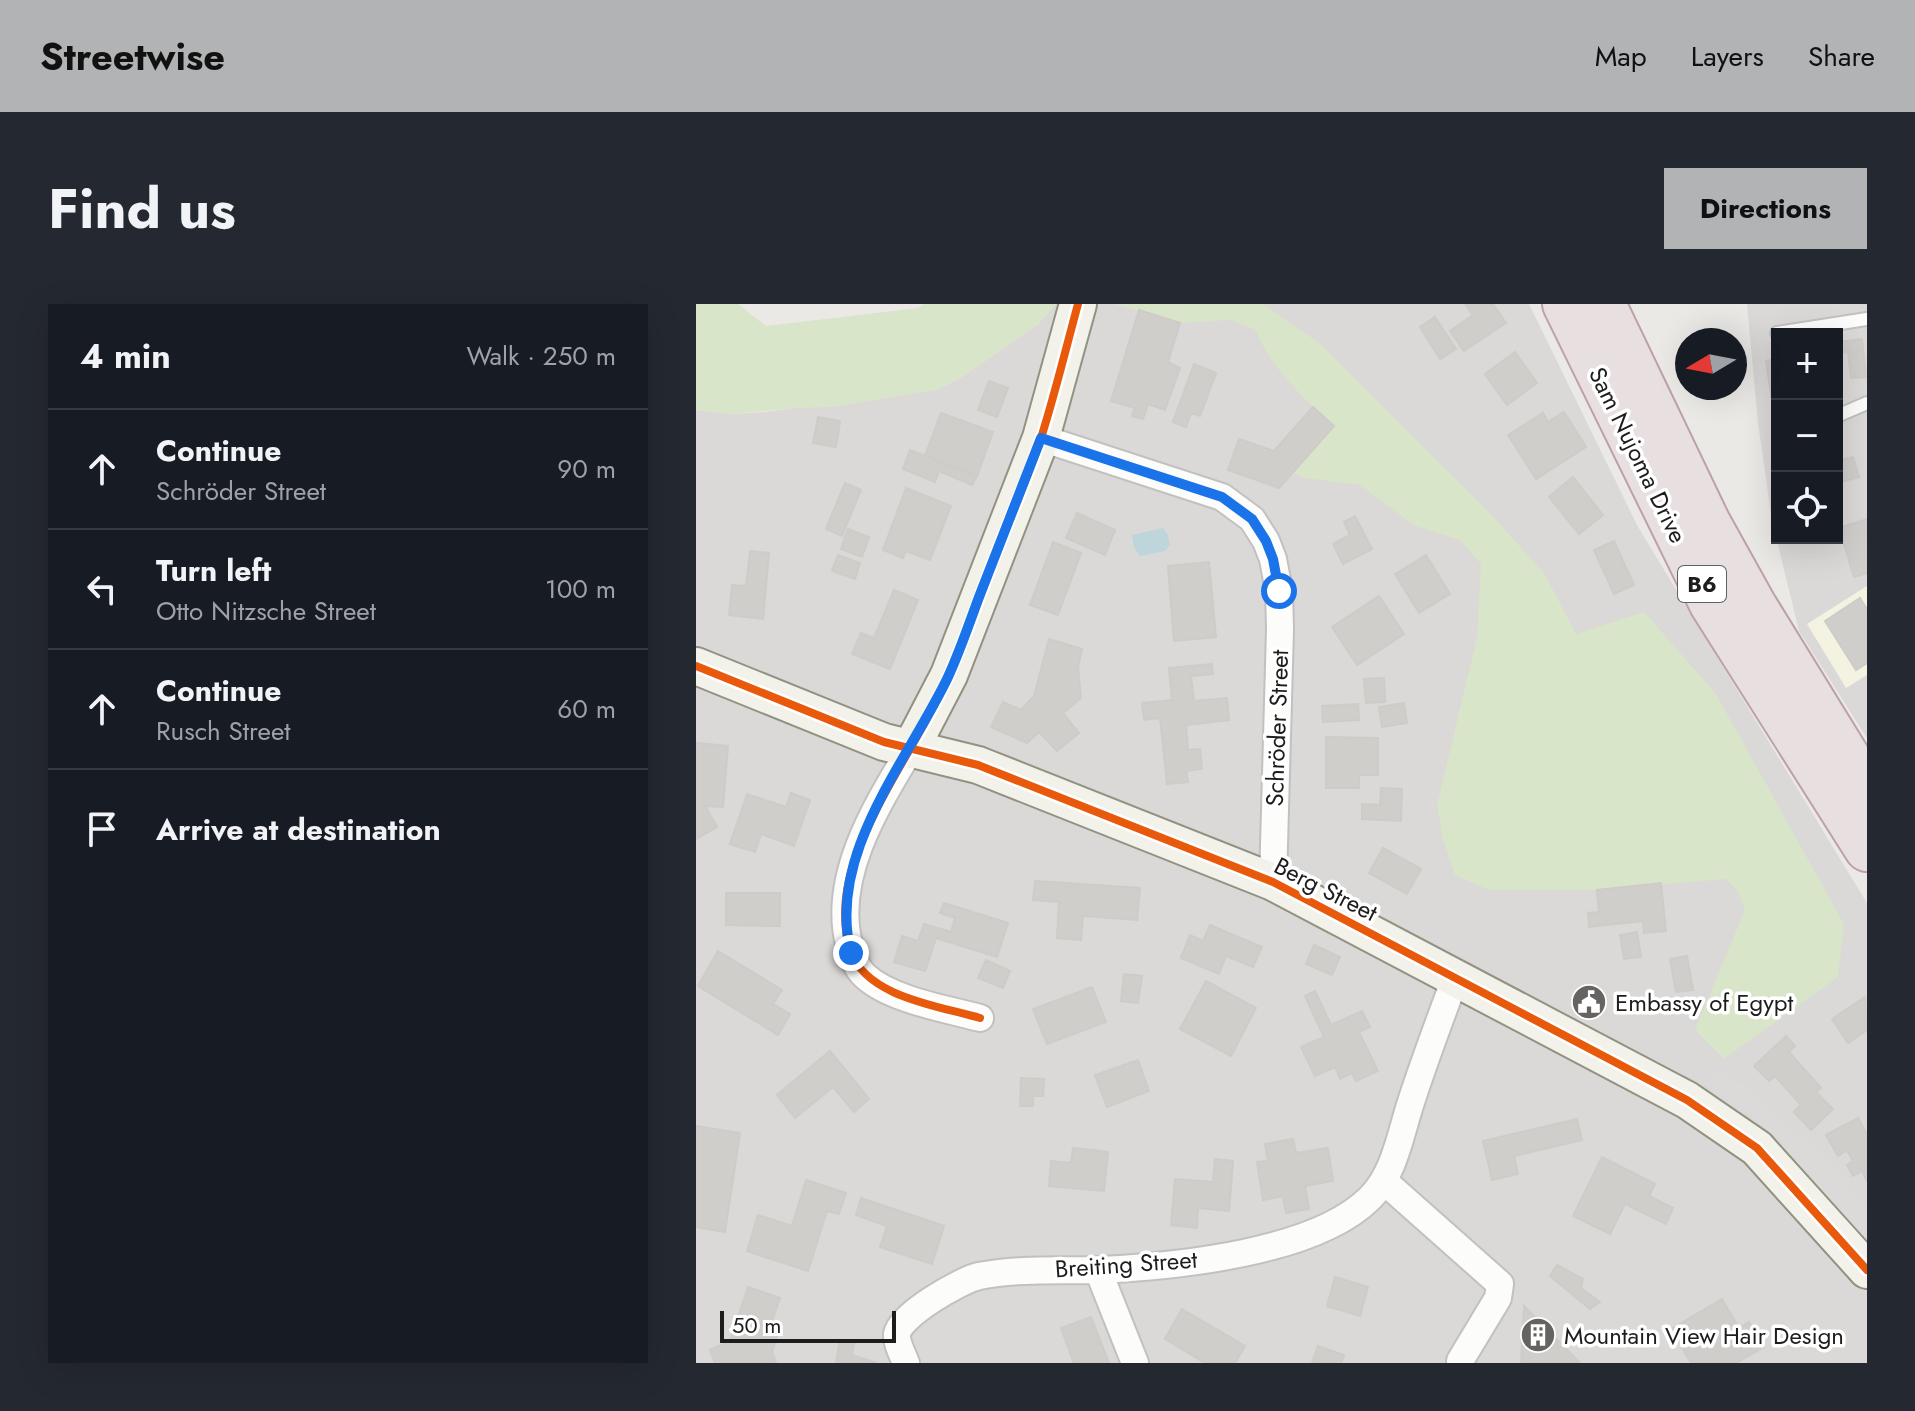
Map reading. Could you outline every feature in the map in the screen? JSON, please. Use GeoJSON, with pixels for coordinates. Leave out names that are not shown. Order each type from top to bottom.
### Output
{"type":"FeatureCollection","features":[{"type":"Feature","properties":{"kind":"highway","name":"Sam Nujoma Drive"},"geometry":{"type":"LineString","coordinates":[[1565,304],[1712,604],[1867,849]]}},
{"type":"Feature","properties":{"kind":"highway","name":"Sam Nujoma Drive"},"geometry":{"type":"LineString","coordinates":[[1603,304],[1708,523],[1753,604],[1867,789]]}},
{"type":"Feature","properties":{"kind":"street"},"geometry":{"type":"LineString","coordinates":[[980,1018],[885,989],[868,979],[859,970],[851,953],[845,906],[851,871],[881,797],[910,750],[949,675],[1041,438],[1078,304]]}},
{"type":"Feature","properties":{"kind":"street","name":"Schröder Street"},"geometry":{"type":"LineString","coordinates":[[1041,438],[1222,497],[1252,519],[1266,541],[1279,591],[1280,629],[1273,882]]}},
{"type":"Feature","properties":{"kind":"street","name":"Berg Street"},"geometry":{"type":"LineString","coordinates":[[696,666],[884,742],[978,765],[1273,882],[1687,1100],[1726,1124],[1771,1160],[1867,1270]]}},
{"type":"Feature","properties":{"kind":"street","name":"Breiting Street"},"geometry":{"type":"LineString","coordinates":[[906,1363],[898,1339],[900,1327],[923,1306],[960,1283],[978,1276],[1153,1266],[1206,1258],[1294,1239],[1324,1230],[1348,1217],[1385,1182],[1430,1044],[1455,979]]}},
{"type":"Feature","properties":{"kind":"street"},"geometry":{"type":"LineString","coordinates":[[1385,1182],[1500,1284],[1498,1298],[1460,1361]]}},
{"type":"Feature","properties":{"kind":"street"},"geometry":{"type":"LineString","coordinates":[[1098,1270],[1135,1363]]}},
{"type":"Feature","properties":{"kind":"lane"},"geometry":{"type":"LineString","coordinates":[[1809,328],[1867,319]]}},
{"type":"Feature","properties":{"kind":"lane"},"geometry":{"type":"LineString","coordinates":[[1843,413],[1867,403]]}},
{"type":"Feature","properties":{"kind":"shaded area"},"geometry":{"type":"Polygon","coordinates":[[[1056,304],[1529,304],[1638,527],[1867,903],[1867,1363],[696,1363],[696,410],[733,414],[764,412],[936,390],[959,379],[1038,324],[1056,304]]]}},
{"type":"Feature","properties":{"kind":"shaded area"},"geometry":{"type":"Polygon","coordinates":[[[1747,304],[1867,304],[1867,738],[1799,631],[1778,544],[1843,544],[1843,328],[1771,328],[1771,514],[1758,423],[1747,304]]]}},
{"type":"Feature","properties":{"kind":"shaded area"},"geometry":{"type":"Polygon","coordinates":[[[1867,586],[1867,675],[1846,688],[1807,624],[1867,586]]]}},
{"type":"Feature","properties":{"kind":"shaded area"},"geometry":{"type":"Polygon","coordinates":[[[1716,1071],[1753,1090],[1802,1138],[1806,1135],[1830,1159],[1867,1209],[1867,1242],[1757,1118],[1706,1085],[1716,1071]]]}},
{"type":"Feature","properties":{"kind":"green space"},"geometry":{"type":"Polygon","coordinates":[[[696,304],[738,304],[766,326],[918,308],[924,304],[1056,304],[1038,324],[959,379],[936,390],[832,407],[733,414],[696,410],[696,304]]]}},
{"type":"Feature","properties":{"kind":"green space"},"geometry":{"type":"Polygon","coordinates":[[[1114,304],[1263,304],[1319,343],[1484,507],[1544,573],[1576,634],[1644,612],[1716,694],[1844,924],[1838,977],[1724,1059],[1695,1030],[1745,910],[1738,891],[1726,879],[1597,890],[1489,890],[1455,875],[1443,839],[1437,805],[1477,638],[1481,564],[1460,540],[1415,526],[1360,485],[1305,478],[1292,473],[1334,426],[1279,369],[1256,330],[1230,320],[1180,323],[1114,304]]]}},
{"type":"Feature","properties":{"kind":"water"},"geometry":{"type":"Polygon","coordinates":[[[1163,528],[1170,545],[1165,551],[1140,556],[1134,547],[1132,535],[1163,528]]]}},
{"type":"Feature","properties":{"kind":"building"},"geometry":{"type":"Polygon","coordinates":[[[1465,304],[1493,304],[1506,323],[1464,351],[1450,331],[1473,315],[1465,304]]]}},
{"type":"Feature","properties":{"kind":"building"},"geometry":{"type":"Polygon","coordinates":[[[1139,310],[1180,323],[1168,362],[1180,368],[1165,410],[1148,404],[1143,419],[1132,416],[1135,408],[1111,401],[1139,310]]]}},
{"type":"Feature","properties":{"kind":"building"},"geometry":{"type":"Polygon","coordinates":[[[1435,317],[1456,349],[1440,359],[1420,327],[1435,317]]]}},
{"type":"Feature","properties":{"kind":"building"},"geometry":{"type":"Polygon","coordinates":[[[1862,339],[1866,377],[1851,378],[1848,352],[1843,352],[1843,341],[1862,339]]]}},
{"type":"Feature","properties":{"kind":"building"},"geometry":{"type":"Polygon","coordinates":[[[1515,352],[1537,383],[1507,405],[1485,374],[1515,352]]]}},
{"type":"Feature","properties":{"kind":"building"},"geometry":{"type":"Polygon","coordinates":[[[1771,360],[1771,394],[1766,361],[1771,360]]]}},
{"type":"Feature","properties":{"kind":"building"},"geometry":{"type":"Polygon","coordinates":[[[1194,364],[1216,373],[1200,416],[1191,413],[1186,427],[1173,422],[1194,364]]]}},
{"type":"Feature","properties":{"kind":"building"},"geometry":{"type":"Polygon","coordinates":[[[989,381],[1008,388],[997,417],[978,410],[989,381]]]}},
{"type":"Feature","properties":{"kind":"building"},"geometry":{"type":"Polygon","coordinates":[[[1313,407],[1334,426],[1279,488],[1228,470],[1239,439],[1274,451],[1313,407]]]}},
{"type":"Feature","properties":{"kind":"building"},"geometry":{"type":"Polygon","coordinates":[[[1564,412],[1586,447],[1536,479],[1508,435],[1543,413],[1548,422],[1564,412]]]}},
{"type":"Feature","properties":{"kind":"building"},"geometry":{"type":"Polygon","coordinates":[[[941,413],[993,432],[977,476],[925,456],[941,413]]]}},
{"type":"Feature","properties":{"kind":"building"},"geometry":{"type":"Polygon","coordinates":[[[818,417],[840,421],[836,447],[813,443],[818,417]]]}},
{"type":"Feature","properties":{"kind":"building"},"geometry":{"type":"Polygon","coordinates":[[[910,450],[977,476],[972,485],[939,471],[935,482],[903,469],[910,450]]]}},
{"type":"Feature","properties":{"kind":"building"},"geometry":{"type":"Polygon","coordinates":[[[1853,457],[1859,477],[1843,481],[1843,460],[1853,457]]]}},
{"type":"Feature","properties":{"kind":"building"},"geometry":{"type":"Polygon","coordinates":[[[1573,477],[1603,515],[1579,534],[1549,497],[1573,477]]]}},
{"type":"Feature","properties":{"kind":"building"},"geometry":{"type":"Polygon","coordinates":[[[845,483],[861,490],[842,536],[826,529],[845,483]]]}},
{"type":"Feature","properties":{"kind":"building"},"geometry":{"type":"Polygon","coordinates":[[[906,488],[951,506],[930,560],[906,551],[903,558],[883,550],[906,488]]]}},
{"type":"Feature","properties":{"kind":"building"},"geometry":{"type":"Polygon","coordinates":[[[1077,513],[1115,530],[1105,555],[1066,538],[1077,513]]]}},
{"type":"Feature","properties":{"kind":"building"},"geometry":{"type":"Polygon","coordinates":[[[1355,516],[1372,549],[1343,564],[1333,544],[1350,535],[1344,522],[1355,516]]]}},
{"type":"Feature","properties":{"kind":"building"},"geometry":{"type":"Polygon","coordinates":[[[1867,519],[1867,573],[1854,577],[1843,541],[1843,527],[1867,519]]]}},
{"type":"Feature","properties":{"kind":"building"},"geometry":{"type":"Polygon","coordinates":[[[848,529],[869,537],[862,557],[841,549],[848,529]]]}},
{"type":"Feature","properties":{"kind":"building"},"geometry":{"type":"Polygon","coordinates":[[[1614,541],[1634,585],[1614,594],[1594,550],[1614,541]]]}},
{"type":"Feature","properties":{"kind":"building"},"geometry":{"type":"Polygon","coordinates":[[[1053,542],[1081,553],[1058,615],[1030,605],[1053,542]]]}},
{"type":"Feature","properties":{"kind":"building"},"geometry":{"type":"Polygon","coordinates":[[[750,551],[769,553],[763,619],[729,615],[732,585],[746,586],[750,551]]]}},
{"type":"Feature","properties":{"kind":"building"},"geometry":{"type":"Polygon","coordinates":[[[838,555],[860,563],[855,579],[832,571],[838,555]]]}},
{"type":"Feature","properties":{"kind":"building"},"geometry":{"type":"Polygon","coordinates":[[[1426,555],[1450,594],[1419,613],[1395,574],[1426,555]]]}},
{"type":"Feature","properties":{"kind":"building"},"geometry":{"type":"Polygon","coordinates":[[[1209,562],[1216,637],[1174,641],[1168,566],[1209,562]]]}},
{"type":"Feature","properties":{"kind":"building"},"geometry":{"type":"Polygon","coordinates":[[[894,590],[918,600],[890,669],[852,654],[861,633],[874,638],[894,590]]]}},
{"type":"Feature","properties":{"kind":"building"},"geometry":{"type":"Polygon","coordinates":[[[1379,596],[1404,634],[1357,665],[1332,627],[1379,596]]]}},
{"type":"Feature","properties":{"kind":"building"},"geometry":{"type":"Polygon","coordinates":[[[1860,598],[1867,609],[1867,663],[1856,670],[1825,621],[1860,598]]]}},
{"type":"Feature","properties":{"kind":"building"},"geometry":{"type":"Polygon","coordinates":[[[1049,639],[1082,649],[1078,667],[1081,698],[1063,713],[1079,733],[1057,751],[1039,732],[1027,743],[991,727],[1003,702],[1021,710],[1034,696],[1049,639]]]}},
{"type":"Feature","properties":{"kind":"building"},"geometry":{"type":"Polygon","coordinates":[[[1212,664],[1213,674],[1191,676],[1194,701],[1227,698],[1229,720],[1186,725],[1188,750],[1200,749],[1202,769],[1186,771],[1188,782],[1167,784],[1160,718],[1144,720],[1142,703],[1172,700],[1169,668],[1212,664]]]}},
{"type":"Feature","properties":{"kind":"building"},"geometry":{"type":"Polygon","coordinates":[[[1384,678],[1385,702],[1366,703],[1364,679],[1384,678]]]}},
{"type":"Feature","properties":{"kind":"building"},"geometry":{"type":"Polygon","coordinates":[[[1404,703],[1407,723],[1382,727],[1379,707],[1404,703]]]}},
{"type":"Feature","properties":{"kind":"building"},"geometry":{"type":"Polygon","coordinates":[[[1358,704],[1359,720],[1323,722],[1322,706],[1358,704]]]}},
{"type":"Feature","properties":{"kind":"building"},"geometry":{"type":"Polygon","coordinates":[[[1326,737],[1378,738],[1378,775],[1359,775],[1359,788],[1326,788],[1326,737]]]}},
{"type":"Feature","properties":{"kind":"building"},"geometry":{"type":"Polygon","coordinates":[[[696,743],[728,746],[723,807],[705,806],[717,827],[696,839],[696,743]]]}},
{"type":"Feature","properties":{"kind":"building"},"geometry":{"type":"Polygon","coordinates":[[[1381,788],[1402,789],[1401,821],[1362,819],[1362,804],[1380,805],[1381,788]]]}},
{"type":"Feature","properties":{"kind":"building"},"geometry":{"type":"Polygon","coordinates":[[[791,793],[810,800],[794,846],[761,834],[755,852],[730,844],[747,794],[786,807],[791,793]]]}},
{"type":"Feature","properties":{"kind":"building"},"geometry":{"type":"Polygon","coordinates":[[[1383,848],[1421,869],[1407,894],[1369,873],[1383,848]]]}},
{"type":"Feature","properties":{"kind":"building"},"geometry":{"type":"Polygon","coordinates":[[[1035,881],[1140,888],[1137,920],[1083,916],[1081,940],[1057,938],[1059,902],[1033,900],[1035,881]]]}},
{"type":"Feature","properties":{"kind":"building"},"geometry":{"type":"Polygon","coordinates":[[[1661,883],[1666,931],[1644,933],[1643,921],[1589,927],[1588,913],[1599,912],[1597,890],[1661,883]]]}},
{"type":"Feature","properties":{"kind":"building"},"geometry":{"type":"Polygon","coordinates":[[[726,893],[780,893],[780,926],[726,925],[726,893]]]}},
{"type":"Feature","properties":{"kind":"building"},"geometry":{"type":"Polygon","coordinates":[[[944,903],[1008,923],[997,957],[936,938],[925,971],[894,962],[902,936],[918,941],[924,924],[951,932],[955,918],[940,913],[944,903]]]}},
{"type":"Feature","properties":{"kind":"building"},"geometry":{"type":"Polygon","coordinates":[[[1210,925],[1262,947],[1253,967],[1226,956],[1219,974],[1181,958],[1190,935],[1203,941],[1210,925]]]}},
{"type":"Feature","properties":{"kind":"building"},"geometry":{"type":"Polygon","coordinates":[[[1637,932],[1641,957],[1624,959],[1620,935],[1637,932]]]}},
{"type":"Feature","properties":{"kind":"building"},"geometry":{"type":"Polygon","coordinates":[[[1314,945],[1340,957],[1332,975],[1306,964],[1314,945]]]}},
{"type":"Feature","properties":{"kind":"building"},"geometry":{"type":"Polygon","coordinates":[[[718,951],[782,990],[773,1004],[790,1014],[778,1035],[698,986],[718,951]]]}},
{"type":"Feature","properties":{"kind":"building"},"geometry":{"type":"Polygon","coordinates":[[[1687,956],[1693,990],[1676,992],[1670,959],[1687,956]]]}},
{"type":"Feature","properties":{"kind":"building"},"geometry":{"type":"Polygon","coordinates":[[[986,960],[1010,971],[1003,988],[978,978],[986,960]]]}},
{"type":"Feature","properties":{"kind":"building"},"geometry":{"type":"Polygon","coordinates":[[[1124,974],[1142,976],[1138,1003],[1121,1001],[1124,974]]]}},
{"type":"Feature","properties":{"kind":"building"},"geometry":{"type":"Polygon","coordinates":[[[1206,981],[1256,1008],[1231,1056],[1180,1029],[1206,981]]]}},
{"type":"Feature","properties":{"kind":"building"},"geometry":{"type":"Polygon","coordinates":[[[1092,987],[1106,1022],[1047,1044],[1033,1009],[1092,987]]]}},
{"type":"Feature","properties":{"kind":"building"},"geometry":{"type":"Polygon","coordinates":[[[1315,991],[1331,1025],[1362,1011],[1370,1027],[1359,1032],[1378,1071],[1356,1081],[1352,1073],[1340,1079],[1335,1067],[1315,1076],[1301,1047],[1324,1037],[1305,996],[1315,991]]]}},
{"type":"Feature","properties":{"kind":"building"},"geometry":{"type":"Polygon","coordinates":[[[1865,997],[1867,1030],[1848,1043],[1832,1019],[1865,997]]]}},
{"type":"Feature","properties":{"kind":"building"},"geometry":{"type":"Polygon","coordinates":[[[1786,1036],[1795,1046],[1789,1052],[1821,1088],[1816,1092],[1833,1109],[1811,1130],[1794,1112],[1801,1105],[1775,1076],[1769,1081],[1754,1066],[1786,1036]]]}},
{"type":"Feature","properties":{"kind":"building"},"geometry":{"type":"Polygon","coordinates":[[[830,1051],[869,1099],[854,1112],[833,1087],[795,1118],[777,1095],[830,1051]]]}},
{"type":"Feature","properties":{"kind":"building"},"geometry":{"type":"Polygon","coordinates":[[[1138,1060],[1149,1091],[1107,1107],[1095,1075],[1138,1060]]]}},
{"type":"Feature","properties":{"kind":"building"},"geometry":{"type":"Polygon","coordinates":[[[1021,1078],[1044,1079],[1043,1096],[1033,1096],[1033,1106],[1020,1106],[1021,1078]]]}},
{"type":"Feature","properties":{"kind":"building"},"geometry":{"type":"Polygon","coordinates":[[[1858,1118],[1867,1135],[1867,1181],[1862,1171],[1853,1176],[1847,1165],[1853,1161],[1847,1150],[1838,1156],[1826,1135],[1858,1118]]]}},
{"type":"Feature","properties":{"kind":"building"},"geometry":{"type":"Polygon","coordinates":[[[1577,1119],[1582,1140],[1514,1156],[1518,1174],[1492,1180],[1483,1141],[1577,1119]]]}},
{"type":"Feature","properties":{"kind":"building"},"geometry":{"type":"Polygon","coordinates":[[[696,1126],[740,1133],[725,1232],[696,1227],[696,1126]]]}},
{"type":"Feature","properties":{"kind":"building"},"geometry":{"type":"Polygon","coordinates":[[[1293,1139],[1296,1153],[1328,1148],[1333,1181],[1305,1186],[1309,1209],[1286,1213],[1283,1196],[1263,1200],[1257,1162],[1268,1161],[1265,1144],[1293,1139]]]}},
{"type":"Feature","properties":{"kind":"building"},"geometry":{"type":"Polygon","coordinates":[[[1073,1148],[1108,1152],[1104,1191],[1049,1186],[1051,1161],[1071,1163],[1073,1148]]]}},
{"type":"Feature","properties":{"kind":"building"},"geometry":{"type":"Polygon","coordinates":[[[1602,1157],[1655,1184],[1649,1196],[1673,1208],[1666,1224],[1625,1204],[1610,1234],[1573,1216],[1602,1157]]]}},
{"type":"Feature","properties":{"kind":"building"},"geometry":{"type":"Polygon","coordinates":[[[1215,1159],[1233,1161],[1229,1211],[1198,1208],[1197,1228],[1171,1225],[1175,1179],[1213,1182],[1215,1159]]]}},
{"type":"Feature","properties":{"kind":"building"},"geometry":{"type":"Polygon","coordinates":[[[806,1180],[846,1193],[839,1214],[827,1211],[808,1271],[747,1251],[758,1215],[792,1226],[806,1180]]]}},
{"type":"Feature","properties":{"kind":"building"},"geometry":{"type":"Polygon","coordinates":[[[861,1198],[944,1226],[932,1264],[880,1247],[887,1226],[856,1215],[861,1198]]]}},
{"type":"Feature","properties":{"kind":"building"},"geometry":{"type":"Polygon","coordinates":[[[1557,1265],[1583,1279],[1581,1288],[1600,1302],[1590,1309],[1550,1276],[1557,1265]]]}},
{"type":"Feature","properties":{"kind":"building"},"geometry":{"type":"Polygon","coordinates":[[[1335,1277],[1368,1287],[1360,1316],[1327,1306],[1335,1277]]]}},
{"type":"Feature","properties":{"kind":"building"},"geometry":{"type":"Polygon","coordinates":[[[748,1287],[780,1298],[772,1321],[781,1324],[772,1352],[776,1363],[715,1363],[710,1350],[730,1341],[748,1287]]]}},
{"type":"Feature","properties":{"kind":"building"},"geometry":{"type":"Polygon","coordinates":[[[1722,1299],[1739,1328],[1749,1322],[1764,1347],[1736,1363],[1691,1363],[1671,1329],[1722,1299]]]}},
{"type":"Feature","properties":{"kind":"building","name":"Mountain View Hair Design"},"geometry":{"type":"Polygon","coordinates":[[[1524,1306],[1580,1363],[1521,1363],[1524,1306]]]}},
{"type":"Feature","properties":{"kind":"building"},"geometry":{"type":"Polygon","coordinates":[[[1182,1309],[1245,1346],[1235,1363],[1205,1363],[1165,1339],[1182,1309]]]}},
{"type":"Feature","properties":{"kind":"building"},"geometry":{"type":"Polygon","coordinates":[[[1091,1317],[1109,1363],[1074,1363],[1061,1328],[1091,1317]]]}},
{"type":"Feature","properties":{"kind":"building"},"geometry":{"type":"Polygon","coordinates":[[[840,1340],[854,1343],[852,1355],[877,1363],[836,1363],[840,1340]]]}},
{"type":"Feature","properties":{"kind":"building"},"geometry":{"type":"Polygon","coordinates":[[[1318,1346],[1344,1355],[1341,1363],[1312,1363],[1318,1346]]]}},
{"type":"Feature","properties":{"kind":"cycle path"},"geometry":{"type":"LineString","coordinates":[[980,1018],[925,1004],[872,980],[859,967],[848,942],[845,922],[847,889],[872,818],[937,699],[961,646],[1036,453],[1078,304]]}},
{"type":"Feature","properties":{"kind":"cycle path"},"geometry":{"type":"LineString","coordinates":[[696,666],[884,742],[978,765],[1273,882],[1687,1100],[1757,1148],[1867,1270]]}},
{"type":"Feature","properties":{"kind":"place","name":"Embassy of Egypt"},"geometry":{"type":"Point","coordinates":[1589,1002]}},
{"type":"Feature","properties":{"kind":"place","name":"Mountain View Hair Design"},"geometry":{"type":"Point","coordinates":[1538,1335]}},
{"type":"Feature","properties":{"kind":"route"},"geometry":{"type":"LineString","coordinates":[[851,953],[845,906],[851,871],[860,846],[881,797],[910,750],[949,675],[1041,438],[1222,497],[1252,519],[1266,541],[1279,591]]}}]}
